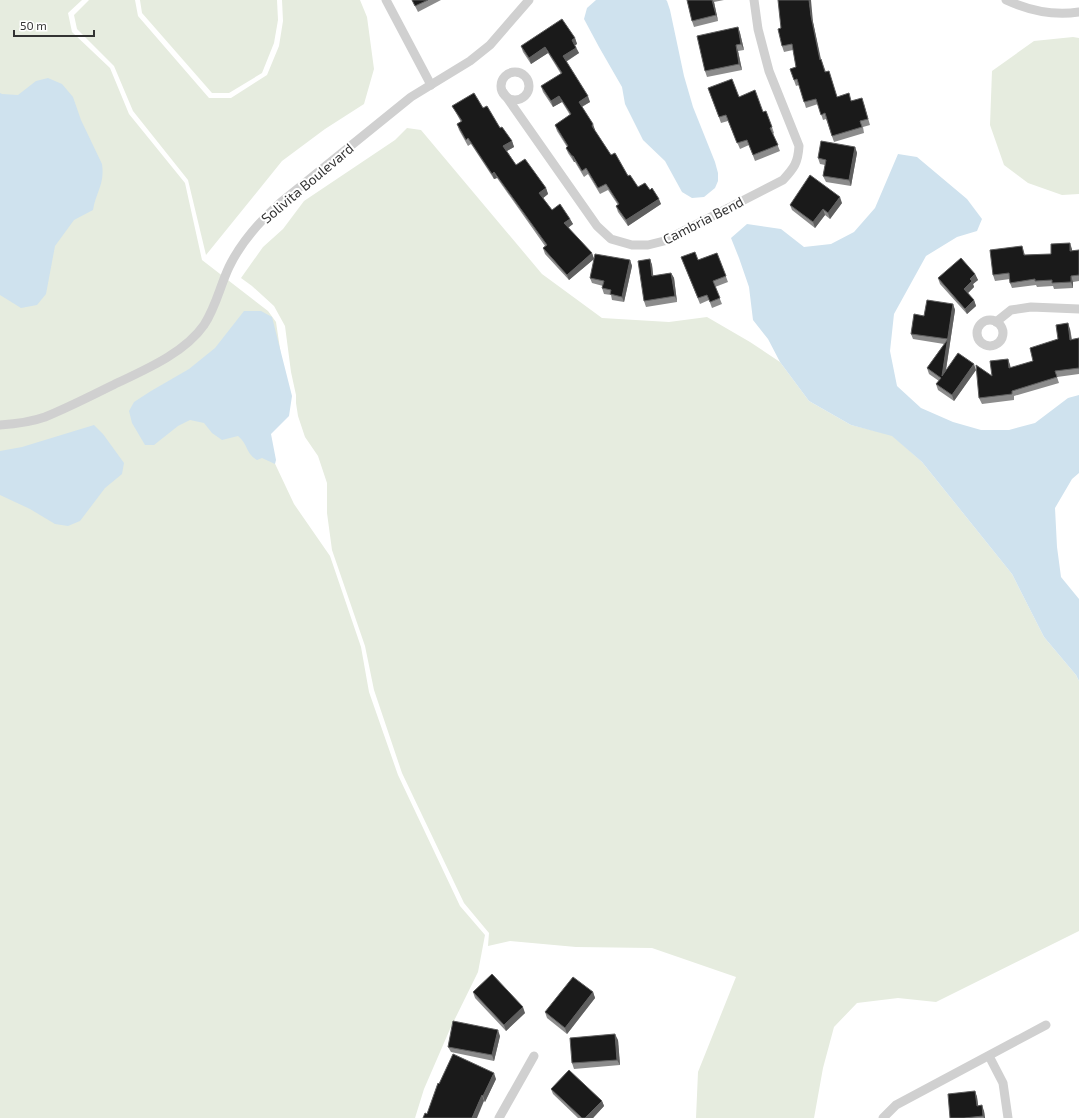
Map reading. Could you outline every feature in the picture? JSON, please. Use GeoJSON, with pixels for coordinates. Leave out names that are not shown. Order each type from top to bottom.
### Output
{"type":"FeatureCollection","features":[{"type":"Feature","properties":{"kind":"street"},"geometry":{"type":"LineString","coordinates":[[386,0],[431,85]]}},
{"type":"Feature","properties":{"kind":"street","name":"Solivita Boulevard"},"geometry":{"type":"LineString","coordinates":[[0,425],[14,424],[44,417],[144,370],[184,346],[203,326],[213,310],[230,265],[244,242],[265,216],[405,102],[470,61],[490,45],[530,0]]}},
{"type":"Feature","properties":{"kind":"street","name":"Cambria Bend"},"geometry":{"type":"LineString","coordinates":[[503,92],[597,226],[611,239],[632,245],[648,246],[664,241],[783,180],[794,168],[799,146],[769,71],[758,29],[754,0]]}},
{"type":"Feature","properties":{"kind":"street"},"geometry":{"type":"LineString","coordinates":[[1030,10],[1032,0]]}},
{"type":"Feature","properties":{"kind":"street"},"geometry":{"type":"LineString","coordinates":[[1012,1],[1030,10],[1045,13],[1066,14],[1079,12]]}},
{"type":"Feature","properties":{"kind":"street"},"geometry":{"type":"LineString","coordinates":[[996,322],[1011,310],[1031,307],[1079,309]]}},
{"type":"Feature","properties":{"kind":"street"},"geometry":{"type":"LineString","coordinates":[[883,1118],[896,1105],[1046,1025]]}},
{"type":"Feature","properties":{"kind":"street"},"geometry":{"type":"LineString","coordinates":[[499,1118],[534,1056]]}},
{"type":"Feature","properties":{"kind":"street"},"geometry":{"type":"LineString","coordinates":[[989,1056],[1003,1083],[1008,1118]]}},
{"type":"Feature","properties":{"kind":"shaded area"},"geometry":{"type":"Polygon","coordinates":[[[0,0],[82,0],[68,13],[72,32],[110,68],[129,114],[185,183],[202,260],[268,311],[276,322],[286,389],[261,434],[294,504],[330,556],[361,647],[369,692],[398,775],[460,906],[485,935],[478,972],[450,1029],[424,1089],[415,1118],[0,1118],[0,0]]]}},
{"type":"Feature","properties":{"kind":"shaded area"},"geometry":{"type":"Polygon","coordinates":[[[89,0],[135,0],[138,16],[209,98],[231,98],[267,75],[279,46],[283,21],[282,0],[360,0],[367,17],[374,69],[364,104],[325,129],[282,161],[206,255],[188,180],[133,111],[114,66],[77,29],[74,15],[89,0]]]}},
{"type":"Feature","properties":{"kind":"shaded area"},"geometry":{"type":"Polygon","coordinates":[[[140,0],[277,0],[278,20],[274,43],[262,73],[229,93],[212,93],[142,13],[140,0]]]}},
{"type":"Feature","properties":{"kind":"shaded area"},"geometry":{"type":"Polygon","coordinates":[[[1073,37],[1079,38],[1079,194],[1062,195],[1028,183],[1004,165],[990,125],[992,71],[1034,41],[1073,37]]]}},
{"type":"Feature","properties":{"kind":"shaded area"},"geometry":{"type":"Polygon","coordinates":[[[407,128],[421,130],[542,274],[602,318],[669,322],[707,317],[750,342],[780,362],[809,401],[851,425],[892,435],[922,462],[1012,574],[1044,637],[1076,675],[1079,681],[1079,931],[936,1002],[898,998],[857,1003],[834,1027],[823,1068],[814,1118],[696,1118],[698,1072],[736,977],[652,948],[576,947],[510,941],[488,946],[489,933],[464,903],[402,773],[374,690],[365,646],[332,550],[327,513],[327,483],[318,456],[305,437],[298,416],[285,326],[274,306],[241,278],[263,247],[283,229],[304,201],[395,140],[407,128]]]}},
{"type":"Feature","properties":{"kind":"water"},"geometry":{"type":"Polygon","coordinates":[[[596,0],[667,1],[684,76],[693,107],[718,173],[718,181],[715,188],[704,197],[692,198],[682,192],[665,161],[643,140],[625,104],[622,87],[584,19],[587,8],[596,0]]]}},
{"type":"Feature","properties":{"kind":"water"},"geometry":{"type":"Polygon","coordinates":[[[48,78],[62,84],[73,97],[81,120],[102,164],[103,171],[93,210],[74,220],[55,246],[46,294],[37,305],[21,308],[0,295],[0,93],[18,95],[36,81],[48,78]]]}},
{"type":"Feature","properties":{"kind":"water"},"geometry":{"type":"Polygon","coordinates":[[[898,154],[917,157],[967,199],[982,219],[977,231],[957,237],[926,256],[894,314],[890,351],[897,386],[921,408],[953,422],[981,430],[1009,430],[1035,423],[1068,398],[1079,395],[1079,473],[1072,479],[1055,508],[1057,547],[1061,577],[1079,599],[1079,681],[1076,675],[1044,637],[1012,574],[922,462],[892,436],[851,425],[809,401],[780,362],[768,339],[753,320],[749,287],[731,238],[747,224],[781,229],[804,247],[831,244],[854,232],[875,208],[898,154]]]}},
{"type":"Feature","properties":{"kind":"water"},"geometry":{"type":"Polygon","coordinates":[[[244,311],[261,311],[272,317],[292,396],[289,416],[271,434],[276,460],[275,464],[262,458],[257,460],[253,457],[238,436],[222,440],[212,433],[204,423],[190,420],[178,426],[154,445],[145,445],[132,423],[129,411],[134,402],[189,369],[215,348],[244,311]]]}},
{"type":"Feature","properties":{"kind":"water"},"geometry":{"type":"Polygon","coordinates":[[[94,425],[103,434],[124,463],[122,474],[105,488],[80,521],[68,526],[55,524],[30,509],[0,495],[0,451],[22,447],[94,425]]]}},
{"type":"Feature","properties":{"kind":"building"},"geometry":{"type":"Polygon","coordinates":[[[412,0],[428,0],[415,6],[412,0]]]}},
{"type":"Feature","properties":{"kind":"building"},"geometry":{"type":"Polygon","coordinates":[[[687,0],[712,0],[716,15],[692,21],[687,0]]]}},
{"type":"Feature","properties":{"kind":"building"},"geometry":{"type":"Polygon","coordinates":[[[778,0],[809,0],[820,60],[821,59],[825,72],[829,71],[837,97],[849,93],[851,101],[862,98],[868,119],[860,121],[862,127],[832,136],[825,113],[821,115],[816,99],[804,102],[797,79],[794,80],[790,69],[796,67],[792,44],[782,46],[778,29],[781,28],[778,0]]]}},
{"type":"Feature","properties":{"kind":"building"},"geometry":{"type":"Polygon","coordinates":[[[562,19],[575,38],[572,40],[576,48],[563,56],[588,96],[579,102],[593,124],[592,126],[611,155],[615,153],[628,176],[630,175],[638,187],[645,183],[650,190],[652,188],[659,199],[626,220],[616,206],[619,204],[606,184],[598,188],[586,168],[582,171],[566,148],[568,146],[555,125],[571,114],[559,96],[551,101],[541,86],[562,73],[545,47],[529,58],[521,46],[562,19]]]}},
{"type":"Feature","properties":{"kind":"building"},"geometry":{"type":"Polygon","coordinates":[[[738,27],[741,44],[736,45],[739,64],[705,71],[697,36],[738,27]]]}},
{"type":"Feature","properties":{"kind":"building"},"geometry":{"type":"Polygon","coordinates":[[[732,79],[739,97],[755,90],[763,112],[766,111],[772,127],[770,128],[778,145],[753,155],[747,140],[737,143],[726,115],[719,117],[708,88],[732,79]]]}},
{"type":"Feature","properties":{"kind":"building"},"geometry":{"type":"Polygon","coordinates":[[[474,93],[483,108],[487,106],[500,128],[502,127],[512,141],[503,146],[516,165],[525,159],[546,188],[539,193],[552,210],[560,204],[570,219],[564,223],[592,253],[567,275],[543,248],[547,245],[494,172],[492,174],[468,138],[466,140],[457,124],[462,121],[452,106],[474,93]]]}},
{"type":"Feature","properties":{"kind":"building"},"geometry":{"type":"Polygon","coordinates":[[[821,141],[855,147],[849,180],[823,176],[826,160],[818,158],[821,141]]]}},
{"type":"Feature","properties":{"kind":"building"},"geometry":{"type":"Polygon","coordinates":[[[810,175],[840,197],[828,213],[823,209],[813,222],[790,205],[810,175]]]}},
{"type":"Feature","properties":{"kind":"building"},"geometry":{"type":"Polygon","coordinates":[[[1070,243],[1070,251],[1079,250],[1079,275],[1071,276],[1071,282],[1052,283],[1052,280],[1035,281],[1035,279],[1010,283],[1009,273],[993,275],[990,250],[1022,246],[1024,255],[1051,254],[1051,244],[1070,243]]]}},
{"type":"Feature","properties":{"kind":"building"},"geometry":{"type":"Polygon","coordinates":[[[695,252],[698,260],[717,253],[726,276],[713,281],[720,298],[710,302],[707,295],[698,298],[681,257],[695,252]]]}},
{"type":"Feature","properties":{"kind":"building"},"geometry":{"type":"Polygon","coordinates":[[[595,254],[630,260],[622,297],[610,294],[611,290],[602,288],[604,281],[590,278],[595,254]]]}},
{"type":"Feature","properties":{"kind":"building"},"geometry":{"type":"Polygon","coordinates":[[[961,258],[975,274],[970,279],[972,281],[964,289],[974,300],[965,309],[938,278],[961,258]]]}},
{"type":"Feature","properties":{"kind":"building"},"geometry":{"type":"Polygon","coordinates":[[[650,259],[652,276],[671,273],[675,296],[644,301],[638,261],[650,259]]]}},
{"type":"Feature","properties":{"kind":"building"},"geometry":{"type":"Polygon","coordinates":[[[927,300],[953,304],[948,339],[911,334],[914,314],[924,316],[927,300]]]}},
{"type":"Feature","properties":{"kind":"building"},"geometry":{"type":"Polygon","coordinates":[[[1068,323],[1070,340],[1079,338],[1079,368],[1055,371],[1057,377],[1012,391],[1012,394],[979,398],[976,365],[992,376],[990,361],[1008,359],[1009,368],[1033,361],[1030,348],[1058,339],[1056,325],[1068,323]]]}},
{"type":"Feature","properties":{"kind":"building"},"geometry":{"type":"Polygon","coordinates":[[[948,340],[942,376],[958,353],[974,364],[952,395],[936,384],[941,378],[927,368],[948,340]]]}},
{"type":"Feature","properties":{"kind":"building"},"geometry":{"type":"Polygon","coordinates":[[[492,974],[523,1007],[504,1025],[473,992],[492,974]]]}},
{"type":"Feature","properties":{"kind":"building"},"geometry":{"type":"Polygon","coordinates":[[[573,977],[593,992],[565,1028],[545,1012],[573,977]]]}},
{"type":"Feature","properties":{"kind":"building"},"geometry":{"type":"Polygon","coordinates":[[[453,1021],[498,1030],[492,1055],[448,1047],[453,1021]]]}},
{"type":"Feature","properties":{"kind":"building"},"geometry":{"type":"Polygon","coordinates":[[[615,1034],[617,1060],[572,1063],[570,1038],[615,1034]]]}},
{"type":"Feature","properties":{"kind":"building"},"geometry":{"type":"Polygon","coordinates":[[[453,1054],[494,1073],[472,1118],[423,1118],[425,1113],[427,1114],[438,1083],[439,1084],[453,1054]]]}},
{"type":"Feature","properties":{"kind":"building"},"geometry":{"type":"Polygon","coordinates":[[[569,1070],[602,1101],[585,1118],[582,1118],[551,1089],[569,1070]]]}},
{"type":"Feature","properties":{"kind":"building"},"geometry":{"type":"Polygon","coordinates":[[[975,1091],[977,1106],[982,1105],[983,1116],[950,1118],[948,1094],[975,1091]]]}}]}
